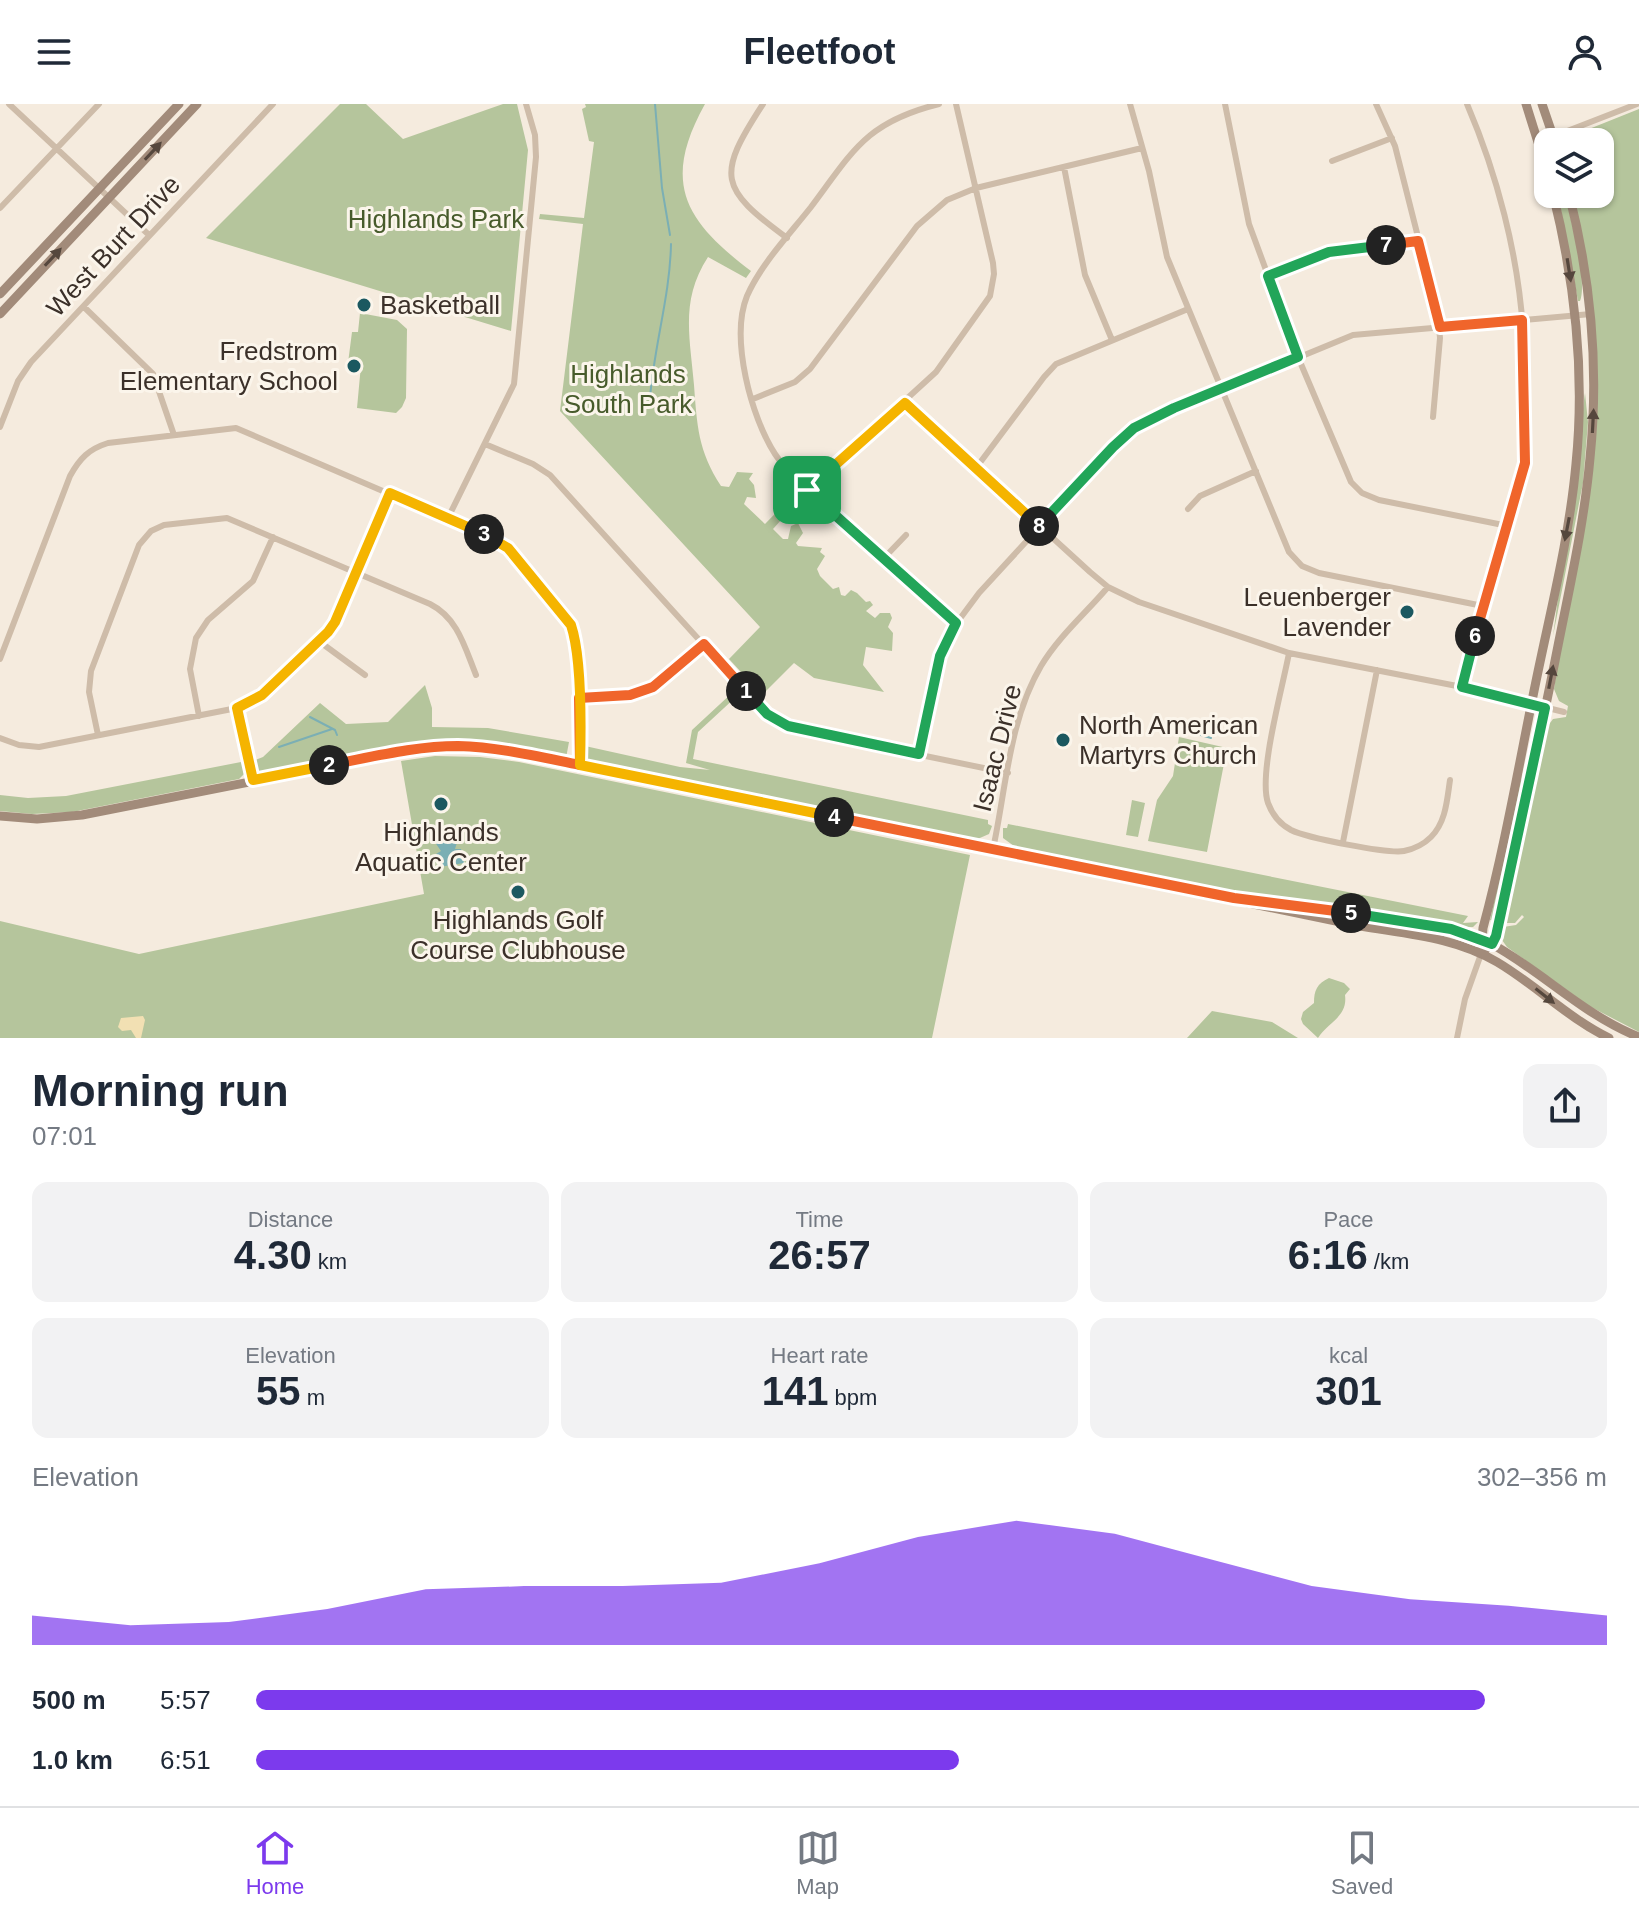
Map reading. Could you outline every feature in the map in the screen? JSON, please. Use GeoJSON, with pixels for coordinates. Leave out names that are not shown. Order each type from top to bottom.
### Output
{"type":"FeatureCollection","features":[{"type":"Feature","properties":{"kind":"main road"},"geometry":{"type":"LineString","coordinates":[[0,294],[179,104]]}},
{"type":"Feature","properties":{"kind":"main road"},"geometry":{"type":"LineString","coordinates":[[0,314],[197,104]]}},
{"type":"Feature","properties":{"kind":"main road"},"geometry":{"type":"LineString","coordinates":[[1526,104],[1534,128]]}},
{"type":"Feature","properties":{"kind":"main road"},"geometry":{"type":"LineString","coordinates":[[1542,104],[1550,128]]}},
{"type":"Feature","properties":{"kind":"main road"},"geometry":{"type":"LineString","coordinates":[[1481,954],[1567,525],[1576,466],[1580,393],[1575,315],[1556,208]]}},
{"type":"Feature","properties":{"kind":"main road"},"geometry":{"type":"LineString","coordinates":[[1481,954],[1492,944],[1505,904],[1584,512],[1591,457],[1594,377],[1591,314],[1572,208]]}},
{"type":"Feature","properties":{"kind":"main road"},"geometry":{"type":"LineString","coordinates":[[0,816],[37,819],[82,815],[399,751],[439,747],[499,749],[1445,941],[1481,954],[1515,973],[1585,1025],[1609,1038]]}},
{"type":"Feature","properties":{"kind":"main road"},"geometry":{"type":"LineString","coordinates":[[1234,898],[1419,923],[1482,939],[1536,972],[1591,1013],[1639,1037]]}},
{"type":"Feature","properties":{"kind":"street"},"geometry":{"type":"LineString","coordinates":[[9,104],[149,235]]}},
{"type":"Feature","properties":{"kind":"street"},"geometry":{"type":"LineString","coordinates":[[0,208],[99,104]]}},
{"type":"Feature","properties":{"kind":"street","name":"West Burt Drive"},"geometry":{"type":"LineString","coordinates":[[0,427],[24,372],[273,104]]}},
{"type":"Feature","properties":{"kind":"street"},"geometry":{"type":"LineString","coordinates":[[448,518],[511,394],[516,374],[536,157],[535,135],[526,104]]}},
{"type":"Feature","properties":{"kind":"street"},"geometry":{"type":"LineString","coordinates":[[763,104],[733,156],[732,183],[744,204],[787,238]]}},
{"type":"Feature","properties":{"kind":"street"},"geometry":{"type":"LineString","coordinates":[[939,104],[896,117],[861,142],[754,283],[742,310],[740,347],[760,424],[775,454],[807,490],[956,623]]}},
{"type":"Feature","properties":{"kind":"street"},"geometry":{"type":"LineString","coordinates":[[807,490],[936,372],[990,296],[993,263],[956,104]]}},
{"type":"Feature","properties":{"kind":"street"},"geometry":{"type":"LineString","coordinates":[[1130,104],[1165,250],[1284,542],[1295,560],[1319,573],[1483,606]]}},
{"type":"Feature","properties":{"kind":"street"},"geometry":{"type":"LineString","coordinates":[[1225,104],[1245,212],[1298,357],[1345,469],[1359,490],[1379,500],[1508,526]]}},
{"type":"Feature","properties":{"kind":"street"},"geometry":{"type":"LineString","coordinates":[[1376,104],[1392,138],[1440,327],[1433,417]]}},
{"type":"Feature","properties":{"kind":"street"},"geometry":{"type":"LineString","coordinates":[[1462,687],[1525,463],[1522,320],[1504,216],[1485,148],[1467,104]]}},
{"type":"Feature","properties":{"kind":"street"},"geometry":{"type":"LineString","coordinates":[[1580,128],[1637,104]]}},
{"type":"Feature","properties":{"kind":"street"},"geometry":{"type":"LineString","coordinates":[[1332,161],[1392,138]]}},
{"type":"Feature","properties":{"kind":"street"},"geometry":{"type":"LineString","coordinates":[[753,399],[795,382],[804,375],[926,216],[947,200],[976,188],[1142,148]]}},
{"type":"Feature","properties":{"kind":"street"},"geometry":{"type":"LineString","coordinates":[[1064,167],[1085,275],[1112,340]]}},
{"type":"Feature","properties":{"kind":"street"},"geometry":{"type":"LineString","coordinates":[[1268,276],[1329,252],[1418,241]]}},
{"type":"Feature","properties":{"kind":"street"},"geometry":{"type":"LineString","coordinates":[[84,307],[153,374],[174,435]]}},
{"type":"Feature","properties":{"kind":"street"},"geometry":{"type":"LineString","coordinates":[[976,468],[1050,369],[1067,358],[1188,309]]}},
{"type":"Feature","properties":{"kind":"street"},"geometry":{"type":"LineString","coordinates":[[919,754],[940,656],[956,623],[979,593],[1134,428],[1166,411],[1353,335],[1591,314]]}},
{"type":"Feature","properties":{"kind":"street"},"geometry":{"type":"LineString","coordinates":[[905,403],[1108,587],[1139,602],[1289,653],[1462,687],[1564,712]]}},
{"type":"Feature","properties":{"kind":"street"},"geometry":{"type":"LineString","coordinates":[[0,659],[70,476],[82,457],[108,443],[236,428],[502,543],[566,618],[574,637],[580,765]]}},
{"type":"Feature","properties":{"kind":"street"},"geometry":{"type":"LineString","coordinates":[[485,444],[533,464],[550,475],[759,706],[788,726],[1008,773]]}},
{"type":"Feature","properties":{"kind":"street"},"geometry":{"type":"LineString","coordinates":[[1188,509],[1200,496],[1256,471]]}},
{"type":"Feature","properties":{"kind":"street"},"geometry":{"type":"LineString","coordinates":[[0,738],[26,747],[39,747],[237,708],[262,695],[320,642],[335,622],[390,493]]}},
{"type":"Feature","properties":{"kind":"street"},"geometry":{"type":"LineString","coordinates":[[98,735],[89,692],[91,671],[136,552],[151,531],[172,523],[219,518],[235,521],[443,611],[455,624],[476,675]]}},
{"type":"Feature","properties":{"kind":"street"},"geometry":{"type":"LineString","coordinates":[[883,559],[906,535]]}},
{"type":"Feature","properties":{"kind":"street"},"geometry":{"type":"LineString","coordinates":[[199,716],[190,669],[196,638],[208,620],[249,586],[273,537]]}},
{"type":"Feature","properties":{"kind":"street","name":"Isaac Drive"},"geometry":{"type":"LineString","coordinates":[[993,849],[1023,708],[1041,667],[1061,639],[1108,587]]}},
{"type":"Feature","properties":{"kind":"street"},"geometry":{"type":"LineString","coordinates":[[320,642],[365,675]]}},
{"type":"Feature","properties":{"kind":"street"},"geometry":{"type":"LineString","coordinates":[[579,698],[630,695],[653,687],[704,644]]}},
{"type":"Feature","properties":{"kind":"street"},"geometry":{"type":"LineString","coordinates":[[1289,653],[1265,774],[1266,795],[1273,814],[1283,825],[1294,831],[1343,842],[1395,852],[1405,851],[1422,844],[1443,820],[1450,780]]}},
{"type":"Feature","properties":{"kind":"street"},"geometry":{"type":"LineString","coordinates":[[1343,842],[1377,670]]}},
{"type":"Feature","properties":{"kind":"street"},"geometry":{"type":"LineString","coordinates":[[237,708],[253,780]]}},
{"type":"Feature","properties":{"kind":"street"},"geometry":{"type":"LineString","coordinates":[[1457,1038],[1465,999],[1481,954]]}},
{"type":"Feature","properties":{"kind":"green space","name":"Highlands Park"},"geometry":{"type":"Polygon","coordinates":[[[340,104],[366,104],[403,139],[503,104],[517,104],[528,150],[511,331],[206,238],[340,104]]]}},
{"type":"Feature","properties":{"kind":"green space","name":"Highlands South Park"},"geometry":{"type":"Polygon","coordinates":[[[585,104],[705,104],[684,156],[683,178],[687,198],[710,235],[751,271],[746,278],[708,257],[693,288],[689,335],[696,413],[703,449],[721,486],[729,487],[737,472],[753,473],[749,479],[754,485],[756,498],[747,497],[744,504],[765,524],[796,492],[802,497],[773,529],[783,539],[788,539],[791,526],[798,523],[803,533],[796,543],[798,546],[822,548],[820,552],[825,556],[817,569],[833,589],[839,587],[841,595],[845,596],[851,590],[866,602],[870,601],[873,605],[866,611],[875,618],[880,613],[890,613],[892,618],[888,627],[893,633],[892,651],[866,647],[863,665],[884,692],[814,678],[794,663],[762,695],[729,659],[760,627],[560,411],[583,224],[539,219],[540,214],[584,218],[594,142],[589,141],[582,109],[586,107],[585,104]]]}},
{"type":"Feature","properties":{"kind":"green space"},"geometry":{"type":"Polygon","coordinates":[[[1639,109],[1639,1032],[1589,1006],[1507,947],[1502,940],[1503,927],[1516,925],[1524,917],[1522,915],[1515,923],[1504,923],[1544,731],[1553,719],[1566,717],[1568,706],[1559,701],[1554,689],[1597,390],[1575,208],[1614,208],[1614,128],[1592,128],[1639,109]]]}},
{"type":"Feature","properties":{"kind":"green space"},"geometry":{"type":"Polygon","coordinates":[[[1561,208],[1568,208],[1577,249],[1582,279],[1578,301],[1561,208]]]}},
{"type":"Feature","properties":{"kind":"green space"},"geometry":{"type":"Polygon","coordinates":[[[360,313],[397,320],[407,329],[406,398],[396,413],[357,408],[361,365],[348,363],[352,332],[358,332],[360,313]]]}},
{"type":"Feature","properties":{"kind":"green space"},"geometry":{"type":"Polygon","coordinates":[[[1585,393],[1588,422],[1583,483],[1553,636],[1585,393]]]}},
{"type":"Feature","properties":{"kind":"green space"},"geometry":{"type":"Polygon","coordinates":[[[425,685],[432,708],[432,727],[488,728],[569,742],[566,758],[495,745],[426,744],[265,774],[255,769],[253,761],[263,757],[320,703],[346,724],[388,722],[425,685]]]}},
{"type":"Feature","properties":{"kind":"green space"},"geometry":{"type":"Polygon","coordinates":[[[733,692],[737,696],[698,732],[693,759],[988,820],[992,826],[989,834],[973,841],[593,764],[587,760],[585,746],[680,767],[710,770],[686,763],[692,730],[733,692]]]}},
{"type":"Feature","properties":{"kind":"green space"},"geometry":{"type":"Polygon","coordinates":[[[1179,737],[1227,748],[1207,852],[1148,841],[1157,800],[1173,776],[1179,737]]]}},
{"type":"Feature","properties":{"kind":"green space"},"geometry":{"type":"Polygon","coordinates":[[[435,756],[519,762],[970,855],[932,1038],[0,1038],[0,921],[139,954],[424,894],[401,761],[435,756]]]}},
{"type":"Feature","properties":{"kind":"green space"},"geometry":{"type":"Polygon","coordinates":[[[245,762],[245,773],[239,779],[72,812],[32,814],[0,811],[0,795],[28,798],[66,796],[245,762]]]}},
{"type":"Feature","properties":{"kind":"green space"},"geometry":{"type":"Polygon","coordinates":[[[1521,775],[1517,825],[1494,921],[1490,920],[1521,775]]]}},
{"type":"Feature","properties":{"kind":"green space"},"geometry":{"type":"Polygon","coordinates":[[[1132,800],[1145,803],[1138,837],[1126,835],[1132,800]]]}},
{"type":"Feature","properties":{"kind":"green space"},"geometry":{"type":"Polygon","coordinates":[[[1008,824],[1468,916],[1463,923],[1478,922],[1473,927],[1461,927],[1212,889],[1018,849],[1003,838],[1003,828],[1007,828],[1008,824]]]}},
{"type":"Feature","properties":{"kind":"green space"},"geometry":{"type":"Polygon","coordinates":[[[1329,978],[1344,983],[1350,989],[1345,995],[1340,1014],[1318,1038],[1301,1019],[1303,1012],[1314,1003],[1317,988],[1329,978]]]}},
{"type":"Feature","properties":{"kind":"green space"},"geometry":{"type":"Polygon","coordinates":[[[1212,1011],[1272,1022],[1298,1038],[1187,1038],[1212,1011]]]}},
{"type":"Feature","properties":{"kind":"sand"},"geometry":{"type":"Polygon","coordinates":[[[143,1016],[141,1038],[136,1038],[131,1030],[122,1031],[118,1027],[121,1018],[143,1016]]]}},
{"type":"Feature","properties":{"kind":"water"},"geometry":{"type":"Polygon","coordinates":[[[461,830],[455,849],[461,849],[464,863],[439,867],[436,854],[441,851],[432,838],[447,831],[461,830]]]}},
{"type":"Feature","properties":{"kind":"waterway"},"geometry":{"type":"LineString","coordinates":[[655,104],[662,188],[670,235]]}},
{"type":"Feature","properties":{"kind":"waterway"},"geometry":{"type":"LineString","coordinates":[[650,398],[671,244]]}},
{"type":"Feature","properties":{"kind":"waterway"},"geometry":{"type":"LineString","coordinates":[[310,717],[335,730],[337,735]]}},
{"type":"Feature","properties":{"kind":"waterway"},"geometry":{"type":"LineString","coordinates":[[1188,726],[1194,733],[1211,738]]}},
{"type":"Feature","properties":{"kind":"waterway"},"geometry":{"type":"LineString","coordinates":[[279,747],[332,729]]}},
{"type":"Feature","properties":{"kind":"place","name":"Basketball"},"geometry":{"type":"Point","coordinates":[364,305]}},
{"type":"Feature","properties":{"kind":"place","name":"Fredstrom Elementary School"},"geometry":{"type":"Point","coordinates":[354,366]}},
{"type":"Feature","properties":{"kind":"place","name":"Leuenberger Lavender"},"geometry":{"type":"Point","coordinates":[1407,612]}},
{"type":"Feature","properties":{"kind":"place","name":"North American Martyrs Church"},"geometry":{"type":"Point","coordinates":[1063,740]}},
{"type":"Feature","properties":{"kind":"place","name":"Highlands Aquatic Center"},"geometry":{"type":"Point","coordinates":[441,804]}},
{"type":"Feature","properties":{"kind":"place","name":"Highlands Golf Course Clubhouse"},"geometry":{"type":"Point","coordinates":[518,892]}},
{"type":"Feature","properties":{"kind":"route"},"geometry":{"type":"LineString","coordinates":[[807,490],[905,403],[1040,527],[1134,428],[1174,408],[1298,357],[1268,276],[1329,252],[1418,241],[1440,327],[1522,320],[1525,463],[1467,659],[1462,687],[1545,708],[1505,904],[1492,944],[1451,929],[1234,898],[580,765],[581,755],[579,698],[571,625],[508,548],[497,539],[390,493],[328,632],[262,695],[237,708],[253,780],[399,751],[439,747],[499,749],[580,765],[579,698],[630,695],[653,687],[704,644],[767,714],[788,726],[919,754],[936,668],[956,623],[807,490]]}}]}
